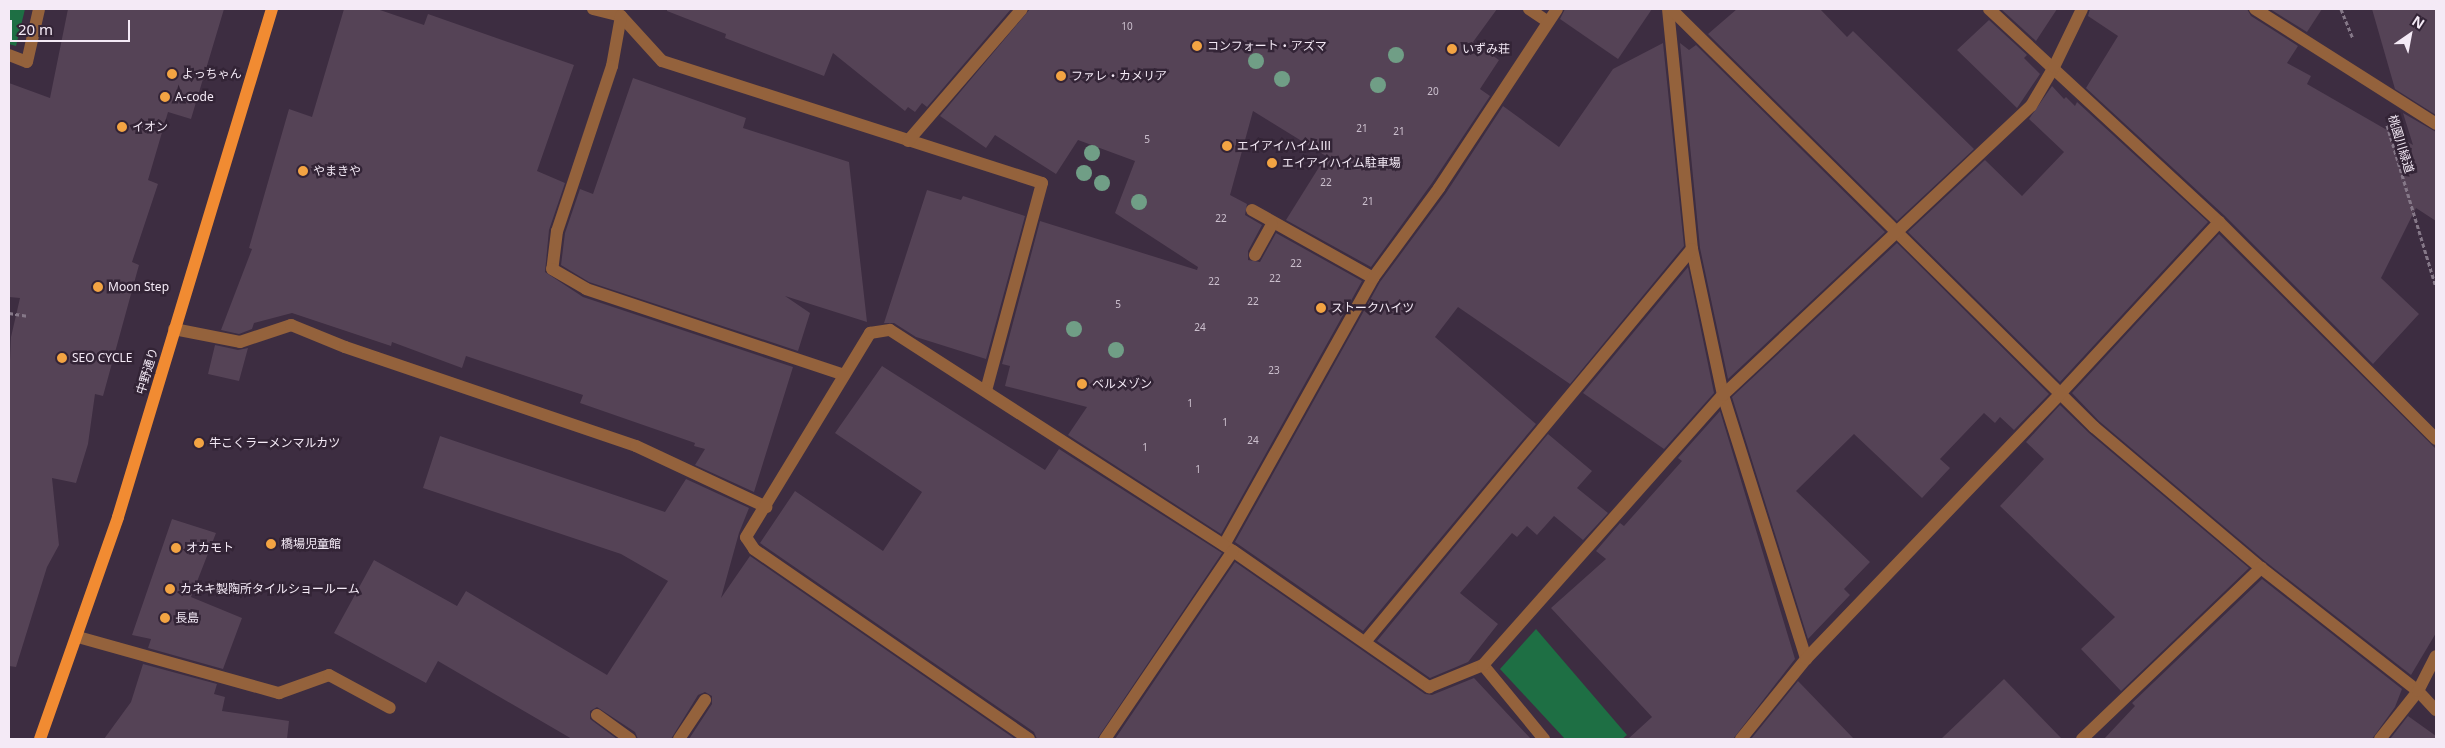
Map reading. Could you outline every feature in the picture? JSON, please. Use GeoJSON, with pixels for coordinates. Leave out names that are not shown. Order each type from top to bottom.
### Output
{"type":"FeatureCollection","features":[{"type":"Feature","properties":{"kind":"main road","name":"中野通り"},"geometry":{"type":"LineString","coordinates":[[40,739],[78,637],[118,517],[272,9]]}},
{"type":"Feature","properties":{"kind":"street"},"geometry":{"type":"LineString","coordinates":[[9,55],[27,62],[39,9]]}},
{"type":"Feature","properties":{"kind":"street"},"geometry":{"type":"LineString","coordinates":[[593,9],[621,16],[662,61],[1042,183],[986,391]]}},
{"type":"Feature","properties":{"kind":"street"},"geometry":{"type":"LineString","coordinates":[[908,141],[1022,9]]}},
{"type":"Feature","properties":{"kind":"street"},"geometry":{"type":"LineString","coordinates":[[1529,9],[1548,22]]}},
{"type":"Feature","properties":{"kind":"street"},"geometry":{"type":"LineString","coordinates":[[1105,739],[1229,548],[1373,278],[1439,188],[1557,9]]}},
{"type":"Feature","properties":{"kind":"street"},"geometry":{"type":"LineString","coordinates":[[1670,9],[1896,231],[2059,395],[2261,568],[2418,691],[2436,710]]}},
{"type":"Feature","properties":{"kind":"street"},"geometry":{"type":"LineString","coordinates":[[1670,9],[1692,250],[1723,395],[1806,659]]}},
{"type":"Feature","properties":{"kind":"street"},"geometry":{"type":"LineString","coordinates":[[1989,9],[2054,67],[2219,222],[2436,439]]}},
{"type":"Feature","properties":{"kind":"street"},"geometry":{"type":"LineString","coordinates":[[1030,739],[754,550],[746,536],[870,333],[890,330],[1229,548],[1429,687],[1483,665],[1723,395],[2031,106],[2054,67],[2082,9]]}},
{"type":"Feature","properties":{"kind":"street"},"geometry":{"type":"LineString","coordinates":[[2255,9],[2436,124]]}},
{"type":"Feature","properties":{"kind":"street"},"geometry":{"type":"LineString","coordinates":[[621,16],[612,66],[556,231],[552,269],[586,289],[844,375]]}},
{"type":"Feature","properties":{"kind":"street"},"geometry":{"type":"LineString","coordinates":[[1252,210],[1272,224],[1373,278]]}},
{"type":"Feature","properties":{"kind":"street"},"geometry":{"type":"LineString","coordinates":[[1741,739],[1806,659],[2059,395],[2219,222]]}},
{"type":"Feature","properties":{"kind":"street"},"geometry":{"type":"LineString","coordinates":[[1255,255],[1272,224]]}},
{"type":"Feature","properties":{"kind":"street"},"geometry":{"type":"LineString","coordinates":[[1365,642],[1692,250]]}},
{"type":"Feature","properties":{"kind":"street"},"geometry":{"type":"LineString","coordinates":[[174,329],[240,342],[291,325],[344,347],[636,446],[766,506]]}},
{"type":"Feature","properties":{"kind":"street"},"geometry":{"type":"LineString","coordinates":[[2082,739],[2261,568]]}},
{"type":"Feature","properties":{"kind":"street"},"geometry":{"type":"LineString","coordinates":[[78,637],[279,692],[329,675],[390,708]]}},
{"type":"Feature","properties":{"kind":"street"},"geometry":{"type":"LineString","coordinates":[[2380,739],[2418,691],[2436,656]]}},
{"type":"Feature","properties":{"kind":"street"},"geometry":{"type":"LineString","coordinates":[[1483,665],[1544,739]]}},
{"type":"Feature","properties":{"kind":"street"},"geometry":{"type":"LineString","coordinates":[[679,739],[705,700]]}},
{"type":"Feature","properties":{"kind":"street"},"geometry":{"type":"LineString","coordinates":[[597,716],[630,739]]}},
{"type":"Feature","properties":{"kind":"path"},"geometry":{"type":"LineString","coordinates":[[2341,9],[2354,40]]}},
{"type":"Feature","properties":{"kind":"path","name":"桃園川緑道"},"geometry":{"type":"LineString","coordinates":[[2371,83],[2436,287]]}},
{"type":"Feature","properties":{"kind":"path"},"geometry":{"type":"LineString","coordinates":[[9,313],[27,316]]}},
{"type":"Feature","properties":{"kind":"green space"},"geometry":{"type":"Polygon","coordinates":[[[9,9],[25,9],[16,46],[9,44],[9,9]]]}},
{"type":"Feature","properties":{"kind":"green space"},"geometry":{"type":"Polygon","coordinates":[[[1536,629],[1627,735],[1622,739],[1565,739],[1500,669],[1536,629]]]}},
{"type":"Feature","properties":{"kind":"building"},"geometry":{"type":"Polygon","coordinates":[[[68,9],[224,9],[191,119],[168,112],[148,180],[158,184],[132,262],[139,265],[103,396],[95,394],[88,444],[76,483],[52,478],[59,545],[47,567],[16,667],[9,666],[9,382],[11,337],[20,298],[9,297],[9,83],[50,98],[68,9]]]}},
{"type":"Feature","properties":{"kind":"building"},"geometry":{"type":"Polygon","coordinates":[[[344,9],[377,9],[424,25],[428,14],[574,65],[537,171],[565,183],[549,230],[545,272],[583,297],[793,367],[754,492],[695,465],[705,449],[694,446],[695,443],[580,403],[583,395],[466,356],[462,368],[392,342],[391,346],[292,313],[254,323],[252,329],[239,334],[221,330],[252,249],[249,248],[289,109],[312,117],[344,9]]]}},
{"type":"Feature","properties":{"kind":"building"},"geometry":{"type":"Polygon","coordinates":[[[667,9],[1011,9],[927,107],[922,103],[915,112],[908,107],[905,111],[833,53],[824,76],[725,38],[726,34],[667,11],[667,9]]]}},
{"type":"Feature","properties":{"kind":"building"},"geometry":{"type":"Polygon","coordinates":[[[1030,9],[1497,9],[1473,42],[1499,60],[1480,89],[1490,96],[1432,183],[1371,267],[1286,220],[1326,156],[1253,111],[1230,195],[1247,204],[1245,215],[1262,225],[1248,251],[1248,260],[1260,262],[1276,233],[1362,281],[1221,534],[1068,435],[1087,407],[1005,386],[1010,366],[1002,364],[1040,221],[1197,270],[1198,267],[1115,213],[1135,161],[1078,140],[1056,174],[995,135],[986,148],[940,116],[1030,9]]]}},
{"type":"Feature","properties":{"kind":"building"},"geometry":{"type":"Polygon","coordinates":[[[1565,9],[1652,9],[1618,59],[1560,19],[1565,9]]]}},
{"type":"Feature","properties":{"kind":"building"},"geometry":{"type":"Polygon","coordinates":[[[1737,9],[1820,9],[1847,37],[1853,31],[1974,149],[1897,221],[1708,34],[1737,9]]]}},
{"type":"Feature","properties":{"kind":"building"},"geometry":{"type":"Polygon","coordinates":[[[2001,9],[2057,9],[2036,41],[2001,9]]]}},
{"type":"Feature","properties":{"kind":"building"},"geometry":{"type":"Polygon","coordinates":[[[2090,9],[2247,9],[2251,16],[2298,46],[2287,63],[2311,76],[2307,84],[2413,145],[2403,113],[2436,132],[2436,221],[2416,208],[2381,278],[2419,314],[2373,364],[2225,216],[2086,88],[2118,36],[2088,16],[2090,9]]]}},
{"type":"Feature","properties":{"kind":"building"},"geometry":{"type":"Polygon","coordinates":[[[2270,9],[2322,9],[2307,32],[2270,9]]]}},
{"type":"Feature","properties":{"kind":"building"},"geometry":{"type":"Polygon","coordinates":[[[2372,9],[2436,9],[2436,115],[2395,89],[2372,9]]]}},
{"type":"Feature","properties":{"kind":"building"},"geometry":{"type":"Polygon","coordinates":[[[1989,20],[2027,55],[2024,58],[2040,74],[2017,108],[1957,50],[1989,20]]]}},
{"type":"Feature","properties":{"kind":"building"},"geometry":{"type":"Polygon","coordinates":[[[1663,43],[1684,246],[1570,384],[1458,307],[1435,337],[1536,424],[1363,631],[1235,542],[1380,282],[1446,193],[1503,106],[1559,147],[1613,69],[1663,43]]]}},
{"type":"Feature","properties":{"kind":"building"},"geometry":{"type":"Polygon","coordinates":[[[1680,43],[1689,50],[1696,45],[1885,232],[1728,379],[1700,248],[1680,43]]]}},
{"type":"Feature","properties":{"kind":"building"},"geometry":{"type":"Polygon","coordinates":[[[633,78],[746,118],[743,128],[849,162],[867,322],[785,296],[810,313],[798,351],[589,282],[561,265],[565,233],[580,189],[593,194],[633,78]]]}},
{"type":"Feature","properties":{"kind":"building"},"geometry":{"type":"Polygon","coordinates":[[[2052,86],[2064,99],[2066,97],[2075,106],[2077,102],[2208,222],[2060,382],[1908,232],[1985,160],[2022,196],[2064,152],[2029,119],[2052,86]]]}},
{"type":"Feature","properties":{"kind":"building"},"geometry":{"type":"Polygon","coordinates":[[[927,190],[961,200],[963,196],[1025,216],[986,359],[916,337],[894,323],[884,323],[927,190]]]}},
{"type":"Feature","properties":{"kind":"building"},"geometry":{"type":"Polygon","coordinates":[[[2219,234],[2436,449],[2436,633],[2411,675],[2266,562],[2099,421],[2072,393],[2219,234]]]}},
{"type":"Feature","properties":{"kind":"building"},"geometry":{"type":"Polygon","coordinates":[[[1897,243],[2049,394],[2014,430],[2000,417],[1995,423],[1984,413],[1940,459],[1950,468],[1922,498],[1854,434],[1796,491],[1870,562],[1844,589],[1850,595],[1808,639],[1732,397],[1897,243]]]}},
{"type":"Feature","properties":{"kind":"building"},"geometry":{"type":"Polygon","coordinates":[[[1688,267],[1714,393],[1664,449],[1583,393],[1688,267]]]}},
{"type":"Feature","properties":{"kind":"building"},"geometry":{"type":"Polygon","coordinates":[[[215,345],[238,350],[248,348],[239,381],[208,374],[215,345]]]}},
{"type":"Feature","properties":{"kind":"building"},"geometry":{"type":"Polygon","coordinates":[[[882,366],[1045,470],[1059,449],[1222,553],[1097,739],[1037,739],[1034,732],[760,543],[795,491],[883,551],[922,492],[835,433],[882,366]]]}},
{"type":"Feature","properties":{"kind":"building"},"geometry":{"type":"Polygon","coordinates":[[[2060,405],[2089,433],[2249,568],[2121,691],[2081,649],[2115,617],[2000,506],[2044,459],[2026,442],[2060,405]]]}},
{"type":"Feature","properties":{"kind":"building"},"geometry":{"type":"Polygon","coordinates":[[[1720,411],[1795,659],[1733,739],[1628,739],[1652,717],[1551,608],[1606,559],[1596,551],[1620,523],[1624,526],[1682,461],[1678,458],[1720,411]]]}},
{"type":"Feature","properties":{"kind":"building"},"geometry":{"type":"Polygon","coordinates":[[[1548,434],[1592,471],[1577,488],[1608,513],[1583,540],[1554,516],[1537,535],[1527,526],[1517,537],[1512,533],[1460,593],[1498,624],[1468,662],[1430,678],[1377,641],[1548,434]]]}},
{"type":"Feature","properties":{"kind":"building"},"geometry":{"type":"Polygon","coordinates":[[[440,436],[665,512],[686,479],[749,508],[739,533],[721,598],[750,556],[1015,739],[689,739],[712,704],[712,696],[705,692],[698,695],[671,739],[638,739],[635,732],[597,707],[590,711],[590,719],[617,739],[572,739],[438,661],[426,683],[334,633],[374,560],[457,606],[466,591],[607,675],[668,581],[621,554],[423,488],[440,436]]]}},
{"type":"Feature","properties":{"kind":"building"},"geometry":{"type":"Polygon","coordinates":[[[172,519],[216,533],[191,597],[242,618],[223,669],[148,648],[151,639],[132,635],[172,519]]]}},
{"type":"Feature","properties":{"kind":"building"},"geometry":{"type":"Polygon","coordinates":[[[1235,562],[1425,694],[1432,695],[1474,678],[1531,739],[1115,739],[1235,562]]]}},
{"type":"Feature","properties":{"kind":"building"},"geometry":{"type":"Polygon","coordinates":[[[2262,579],[2402,689],[2395,707],[2372,739],[2104,739],[2135,706],[2132,703],[2262,579]]]}},
{"type":"Feature","properties":{"kind":"building"},"geometry":{"type":"Polygon","coordinates":[[[143,664],[217,684],[214,694],[225,697],[222,711],[289,721],[287,739],[104,739],[131,702],[143,664]]]}},
{"type":"Feature","properties":{"kind":"building"},"geometry":{"type":"Polygon","coordinates":[[[2004,679],[2062,739],[1941,739],[2004,679]]]}},
{"type":"Feature","properties":{"kind":"building"},"geometry":{"type":"Polygon","coordinates":[[[1798,681],[1854,739],[1751,739],[1798,681]]]}},
{"type":"Feature","properties":{"kind":"building"},"geometry":{"type":"Polygon","coordinates":[[[2408,716],[2436,736],[2436,739],[2390,739],[2408,716]]]}},
{"type":"Feature","properties":{"kind":"place","name":"コンフォート・アズマ"},"geometry":{"type":"Point","coordinates":[1197,46]}},
{"type":"Feature","properties":{"kind":"place","name":"いずみ荘"},"geometry":{"type":"Point","coordinates":[1452,49]}},
{"type":"Feature","properties":{"kind":"place","name":"よっちゃん"},"geometry":{"type":"Point","coordinates":[172,74]}},
{"type":"Feature","properties":{"kind":"place","name":"ファレ・カメリア"},"geometry":{"type":"Point","coordinates":[1061,76]}},
{"type":"Feature","properties":{"kind":"place","name":"A-code"},"geometry":{"type":"Point","coordinates":[165,97]}},
{"type":"Feature","properties":{"kind":"place","name":"イオン"},"geometry":{"type":"Point","coordinates":[122,127]}},
{"type":"Feature","properties":{"kind":"place","name":"エイアイハイムⅢ"},"geometry":{"type":"Point","coordinates":[1227,146]}},
{"type":"Feature","properties":{"kind":"place","name":"エイアイハイム駐車場"},"geometry":{"type":"Point","coordinates":[1272,163]}},
{"type":"Feature","properties":{"kind":"place","name":"やまきや"},"geometry":{"type":"Point","coordinates":[303,171]}},
{"type":"Feature","properties":{"kind":"place","name":"Moon Step"},"geometry":{"type":"Point","coordinates":[98,287]}},
{"type":"Feature","properties":{"kind":"place","name":"ストークハイツ"},"geometry":{"type":"Point","coordinates":[1321,308]}},
{"type":"Feature","properties":{"kind":"place","name":"SEO CYCLE"},"geometry":{"type":"Point","coordinates":[62,358]}},
{"type":"Feature","properties":{"kind":"place","name":"ベルメゾン"},"geometry":{"type":"Point","coordinates":[1082,384]}},
{"type":"Feature","properties":{"kind":"place","name":"牛こくラーメンマルカツ"},"geometry":{"type":"Point","coordinates":[199,443]}},
{"type":"Feature","properties":{"kind":"place","name":"橋場児童館"},"geometry":{"type":"Point","coordinates":[271,544]}},
{"type":"Feature","properties":{"kind":"place","name":"オカモト"},"geometry":{"type":"Point","coordinates":[176,548]}},
{"type":"Feature","properties":{"kind":"place","name":"カネキ製陶所タイルショールーム"},"geometry":{"type":"Point","coordinates":[170,589]}},
{"type":"Feature","properties":{"kind":"place","name":"長島"},"geometry":{"type":"Point","coordinates":[165,618]}}]}
